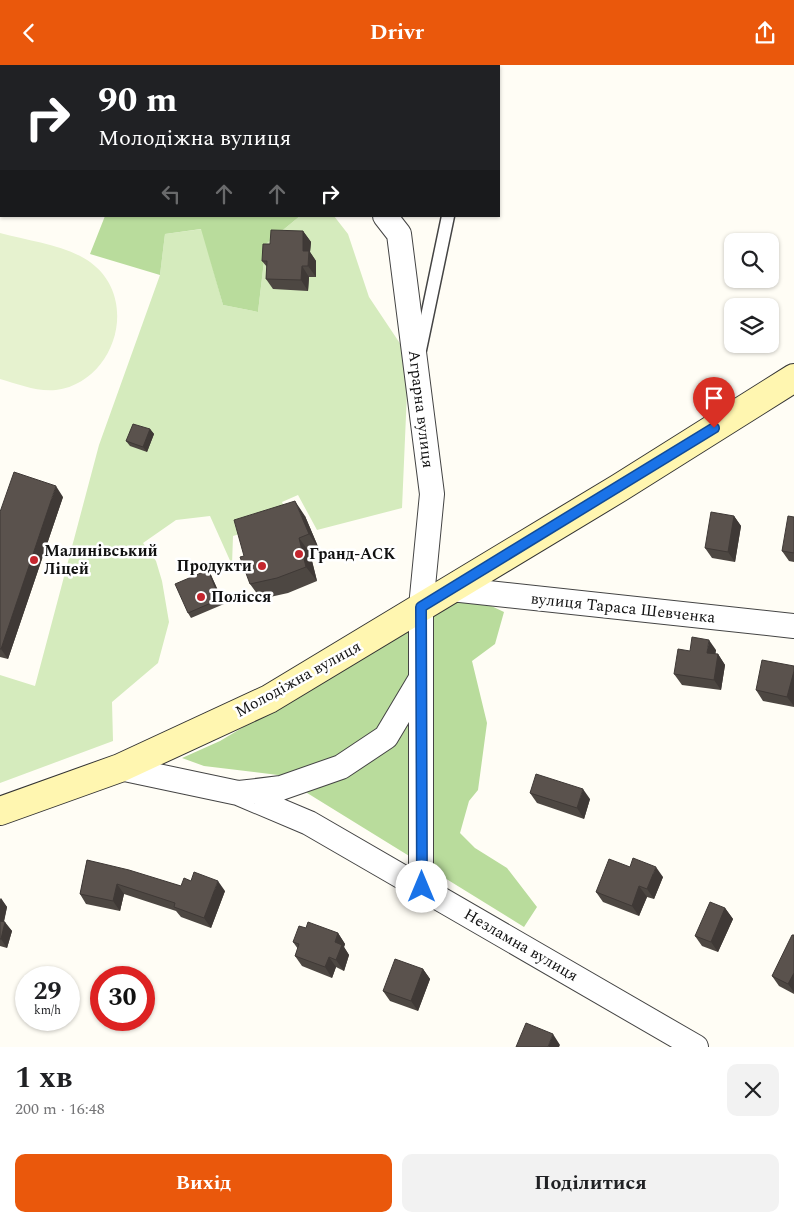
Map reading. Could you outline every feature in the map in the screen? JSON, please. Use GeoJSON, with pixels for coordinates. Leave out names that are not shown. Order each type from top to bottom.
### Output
{"type":"FeatureCollection","features":[{"type":"Feature","properties":{"kind":"street","name":"Аграрна вулиця"},"geometry":{"type":"LineString","coordinates":[[386,217],[399,234],[432,494],[421,607],[422,887]]}},
{"type":"Feature","properties":{"kind":"street","name":"Молодіжна вулиця"},"geometry":{"type":"LineString","coordinates":[[0,811],[120,768],[269,699],[553,528],[794,378]]}},
{"type":"Feature","properties":{"kind":"street","name":"вулиця Тараса Шевченка"},"geometry":{"type":"LineString","coordinates":[[451,589],[794,626]]}},
{"type":"Feature","properties":{"kind":"street"},"geometry":{"type":"LineString","coordinates":[[238,793],[281,788],[341,767],[386,737],[420,680]]}},
{"type":"Feature","properties":{"kind":"street","name":"Незламна вулиця"},"geometry":{"type":"LineString","coordinates":[[120,768],[238,793],[308,823],[422,887],[696,1047]]}},
{"type":"Feature","properties":{"kind":"lane"},"geometry":{"type":"LineString","coordinates":[[416,370],[448,217]]}},
{"type":"Feature","properties":{"kind":"green space"},"geometry":{"type":"Polygon","coordinates":[[[105,217],[299,217],[266,244],[258,312],[223,305],[201,229],[165,234],[160,275],[90,254],[105,217]]]}},
{"type":"Feature","properties":{"kind":"green space"},"geometry":{"type":"Polygon","coordinates":[[[299,217],[335,217],[348,234],[369,297],[405,351],[408,369],[402,508],[317,530],[298,495],[282,502],[289,519],[233,536],[232,565],[210,516],[176,520],[143,543],[156,561],[162,581],[169,622],[158,663],[112,702],[113,741],[0,783],[0,675],[35,686],[99,445],[160,275],[165,234],[202,229],[223,305],[258,312],[266,244],[299,217]]]}},
{"type":"Feature","properties":{"kind":"green space"},"geometry":{"type":"Polygon","coordinates":[[[0,233],[70,251],[90,262],[106,278],[115,296],[117,317],[114,337],[106,356],[93,372],[76,384],[56,390],[42,390],[0,379],[0,233]]]}},
{"type":"Feature","properties":{"kind":"green space"},"geometry":{"type":"Polygon","coordinates":[[[466,594],[504,612],[495,644],[472,661],[487,723],[478,790],[469,801],[460,833],[475,848],[507,868],[537,907],[524,927],[278,775],[204,766],[182,758],[220,741],[466,594]]]}},
{"type":"Feature","properties":{"kind":"building"},"geometry":{"type":"Polygon","coordinates":[[[271,230],[303,231],[303,251],[309,251],[308,266],[302,266],[301,280],[266,279],[267,261],[262,261],[263,244],[270,244],[271,230]]]}},
{"type":"Feature","properties":{"kind":"building"},"geometry":{"type":"Polygon","coordinates":[[[133,424],[150,429],[143,447],[126,441],[133,424]]]}},
{"type":"Feature","properties":{"kind":"building"},"geometry":{"type":"Polygon","coordinates":[[[14,472],[56,486],[0,649],[0,512],[14,472]]]}},
{"type":"Feature","properties":{"kind":"building"},"geometry":{"type":"Polygon","coordinates":[[[295,501],[309,534],[299,538],[306,567],[277,578],[250,584],[240,557],[244,556],[234,520],[295,501]]]}},
{"type":"Feature","properties":{"kind":"building"},"geometry":{"type":"Polygon","coordinates":[[[711,512],[734,516],[728,552],[705,548],[711,512]]]}},
{"type":"Feature","properties":{"kind":"building"},"geometry":{"type":"Polygon","coordinates":[[[788,516],[794,517],[794,553],[782,551],[788,516]]]}},
{"type":"Feature","properties":{"kind":"building","name":"Полісся"},"geometry":{"type":"Polygon","coordinates":[[[208,570],[220,599],[188,613],[175,584],[208,570]]]}},
{"type":"Feature","properties":{"kind":"building"},"geometry":{"type":"Polygon","coordinates":[[[692,637],[709,640],[707,653],[718,654],[714,680],[674,674],[678,649],[690,651],[692,637]]]}},
{"type":"Feature","properties":{"kind":"building"},"geometry":{"type":"Polygon","coordinates":[[[762,660],[794,666],[787,697],[756,690],[762,660]]]}},
{"type":"Feature","properties":{"kind":"building"},"geometry":{"type":"Polygon","coordinates":[[[536,774],[583,789],[577,808],[530,793],[536,774]]]}},
{"type":"Feature","properties":{"kind":"building"},"geometry":{"type":"Polygon","coordinates":[[[633,858],[656,867],[647,889],[639,886],[632,906],[596,892],[609,859],[630,867],[633,858]]]}},
{"type":"Feature","properties":{"kind":"building"},"geometry":{"type":"Polygon","coordinates":[[[87,860],[129,870],[181,886],[184,878],[191,881],[194,872],[218,881],[204,918],[174,907],[175,903],[117,884],[113,901],[80,894],[87,860]]]}},
{"type":"Feature","properties":{"kind":"building"},"geometry":{"type":"Polygon","coordinates":[[[710,902],[725,908],[711,942],[695,936],[710,902]]]}},
{"type":"Feature","properties":{"kind":"building"},"geometry":{"type":"Polygon","coordinates":[[[0,921],[5,922],[1,939],[0,939],[0,921]]]}},
{"type":"Feature","properties":{"kind":"building"},"geometry":{"type":"Polygon","coordinates":[[[308,922],[338,933],[335,942],[342,945],[336,960],[329,957],[325,967],[295,956],[299,944],[293,942],[299,926],[306,928],[308,922]]]}},
{"type":"Feature","properties":{"kind":"building"},"geometry":{"type":"Polygon","coordinates":[[[792,935],[794,935],[794,973],[788,984],[772,976],[792,935]]]}},
{"type":"Feature","properties":{"kind":"building"},"geometry":{"type":"Polygon","coordinates":[[[395,959],[423,969],[411,1001],[383,991],[395,959]]]}},
{"type":"Feature","properties":{"kind":"building"},"geometry":{"type":"Polygon","coordinates":[[[526,1023],[553,1034],[548,1047],[516,1047],[526,1023]]]}},
{"type":"Feature","properties":{"kind":"place","name":"Гранд-АСК"},"geometry":{"type":"Point","coordinates":[299,554]}},
{"type":"Feature","properties":{"kind":"place","name":"Малинівський Ліцей"},"geometry":{"type":"Point","coordinates":[34,560]}},
{"type":"Feature","properties":{"kind":"place","name":"Продукти"},"geometry":{"type":"Point","coordinates":[262,566]}},
{"type":"Feature","properties":{"kind":"place","name":"Полісся"},"geometry":{"type":"Point","coordinates":[201,597]}},
{"type":"Feature","properties":{"kind":"route"},"geometry":{"type":"LineString","coordinates":[[422,887],[421,607],[619,488],[714,428]]}}]}
